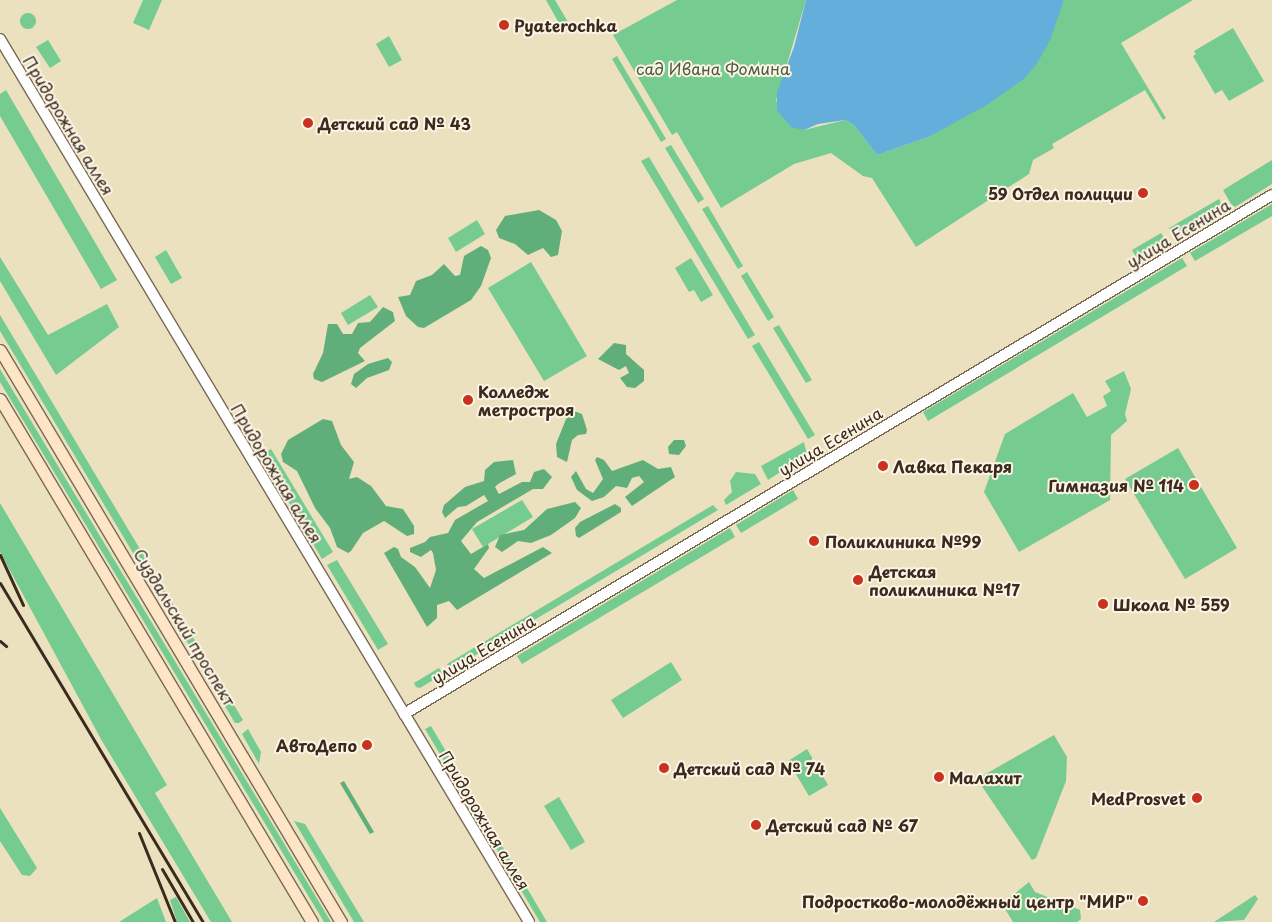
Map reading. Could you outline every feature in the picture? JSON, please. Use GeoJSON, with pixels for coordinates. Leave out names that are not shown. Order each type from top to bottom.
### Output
{"type":"FeatureCollection","features":[{"type":"Feature","properties":{"kind":"main road","name":"Суздальский проспект"},"geometry":{"type":"LineString","coordinates":[[0,350],[341,922]]}},
{"type":"Feature","properties":{"kind":"main road"},"geometry":{"type":"LineString","coordinates":[[0,399],[312,922]]}},
{"type":"Feature","properties":{"kind":"street","name":"Придорожная аллея"},"geometry":{"type":"LineString","coordinates":[[0,39],[529,922]]}},
{"type":"Feature","properties":{"kind":"street","name":"улица Есенина"},"geometry":{"type":"LineString","coordinates":[[404,714],[1272,194]]}},
{"type":"Feature","properties":{"kind":"green space"},"geometry":{"type":"Polygon","coordinates":[[[143,0],[162,0],[149,30],[133,23],[143,0]]]}},
{"type":"Feature","properties":{"kind":"green space"},"geometry":{"type":"Polygon","coordinates":[[[546,0],[555,0],[571,27],[564,32],[546,0]]]}},
{"type":"Feature","properties":{"kind":"green space","name":"сад Ивана Фомина"},"geometry":{"type":"Polygon","coordinates":[[[677,0],[806,0],[776,101],[804,130],[845,120],[854,125],[877,155],[928,137],[1038,62],[1064,0],[1193,0],[1121,43],[1166,118],[1163,120],[1145,90],[1052,144],[1054,148],[1033,160],[1029,174],[916,247],[872,178],[863,176],[831,153],[794,164],[721,208],[677,132],[672,135],[613,35],[677,0]]]}},
{"type":"Feature","properties":{"kind":"green space"},"geometry":{"type":"Polygon","coordinates":[[[28,13],[34,15],[36,21],[34,27],[28,29],[22,27],[20,21],[22,15],[28,13]]]}},
{"type":"Feature","properties":{"kind":"green space"},"geometry":{"type":"Polygon","coordinates":[[[1233,28],[1264,81],[1229,101],[1222,90],[1215,94],[1193,56],[1196,54],[1194,51],[1233,28]]]}},
{"type":"Feature","properties":{"kind":"green space"},"geometry":{"type":"Polygon","coordinates":[[[389,36],[402,60],[389,67],[376,44],[389,36]]]}},
{"type":"Feature","properties":{"kind":"green space"},"geometry":{"type":"Polygon","coordinates":[[[48,40],[61,61],[50,68],[36,47],[48,40]]]}},
{"type":"Feature","properties":{"kind":"green space"},"geometry":{"type":"Polygon","coordinates":[[[617,56],[666,139],[661,142],[612,59],[617,56]]]}},
{"type":"Feature","properties":{"kind":"green space"},"geometry":{"type":"Polygon","coordinates":[[[6,90],[117,280],[101,289],[0,116],[0,94],[6,90]]]}},
{"type":"Feature","properties":{"kind":"green space"},"geometry":{"type":"Polygon","coordinates":[[[671,145],[704,199],[698,203],[665,148],[671,145]]]}},
{"type":"Feature","properties":{"kind":"green space"},"geometry":{"type":"Polygon","coordinates":[[[649,157],[755,335],[748,339],[641,161],[649,157]]]}},
{"type":"Feature","properties":{"kind":"green space"},"geometry":{"type":"Polygon","coordinates":[[[1272,160],[1272,184],[1235,207],[1231,204],[1223,190],[1272,160]]]}},
{"type":"Feature","properties":{"kind":"green space"},"geometry":{"type":"Polygon","coordinates":[[[1219,199],[1225,212],[1177,241],[1169,228],[1219,199]]]}},
{"type":"Feature","properties":{"kind":"green space"},"geometry":{"type":"Polygon","coordinates":[[[1272,204],[1272,216],[1195,261],[1190,253],[1272,204]]]}},
{"type":"Feature","properties":{"kind":"green space"},"geometry":{"type":"Polygon","coordinates":[[[708,206],[743,266],[738,269],[702,209],[708,206]]]}},
{"type":"Feature","properties":{"kind":"green space"},"geometry":{"type":"Polygon","coordinates":[[[539,210],[556,220],[562,231],[558,255],[551,257],[543,248],[528,255],[515,244],[499,238],[496,230],[505,216],[539,210]]]}},
{"type":"Feature","properties":{"kind":"green space"},"geometry":{"type":"Polygon","coordinates":[[[477,220],[485,234],[456,252],[448,238],[477,220]]]}},
{"type":"Feature","properties":{"kind":"green space"},"geometry":{"type":"Polygon","coordinates":[[[1161,233],[1169,246],[1141,262],[1138,260],[1132,250],[1161,233]]]}},
{"type":"Feature","properties":{"kind":"green space"},"geometry":{"type":"Polygon","coordinates":[[[481,246],[488,250],[491,258],[481,286],[471,300],[424,328],[418,327],[406,316],[398,297],[410,295],[416,281],[432,275],[444,264],[455,276],[460,275],[464,256],[481,246]]]}},
{"type":"Feature","properties":{"kind":"green space"},"geometry":{"type":"Polygon","coordinates":[[[166,250],[182,278],[171,284],[155,257],[166,250]]]}},
{"type":"Feature","properties":{"kind":"green space"},"geometry":{"type":"Polygon","coordinates":[[[0,257],[48,335],[107,304],[119,327],[56,375],[0,281],[0,257]]]}},
{"type":"Feature","properties":{"kind":"green space"},"geometry":{"type":"Polygon","coordinates":[[[691,258],[713,295],[701,302],[694,290],[689,292],[675,268],[691,258]]]}},
{"type":"Feature","properties":{"kind":"green space"},"geometry":{"type":"Polygon","coordinates":[[[1182,258],[1187,266],[928,421],[923,412],[1182,258]]]}},
{"type":"Feature","properties":{"kind":"green space"},"geometry":{"type":"Polygon","coordinates":[[[531,262],[587,356],[544,381],[488,288],[531,262]]]}},
{"type":"Feature","properties":{"kind":"green space"},"geometry":{"type":"Polygon","coordinates":[[[747,272],[774,317],[768,321],[741,276],[747,272]]]}},
{"type":"Feature","properties":{"kind":"green space"},"geometry":{"type":"Polygon","coordinates":[[[370,295],[378,307],[348,325],[341,313],[370,295]]]}},
{"type":"Feature","properties":{"kind":"green space"},"geometry":{"type":"Polygon","coordinates":[[[383,307],[393,312],[395,321],[360,348],[358,353],[365,361],[322,382],[314,379],[313,374],[323,353],[328,324],[337,324],[343,334],[352,334],[358,323],[370,322],[383,307]]]}},
{"type":"Feature","properties":{"kind":"green space"},"geometry":{"type":"Polygon","coordinates":[[[0,315],[174,606],[166,608],[0,331],[0,315]]]}},
{"type":"Feature","properties":{"kind":"green space"},"geometry":{"type":"Polygon","coordinates":[[[779,325],[812,380],[806,383],[773,328],[779,325]]]}},
{"type":"Feature","properties":{"kind":"green space"},"geometry":{"type":"Polygon","coordinates":[[[759,342],[815,435],[808,439],[752,346],[759,342]]]}},
{"type":"Feature","properties":{"kind":"green space"},"geometry":{"type":"Polygon","coordinates":[[[614,343],[626,345],[626,354],[644,370],[644,381],[635,388],[627,387],[620,378],[629,373],[626,366],[619,370],[598,359],[614,343]]]}},
{"type":"Feature","properties":{"kind":"green space"},"geometry":{"type":"Polygon","coordinates":[[[388,358],[392,362],[389,370],[367,378],[356,388],[351,384],[354,374],[368,364],[388,358]]]}},
{"type":"Feature","properties":{"kind":"green space"},"geometry":{"type":"Polygon","coordinates":[[[0,369],[331,922],[324,922],[0,382],[0,369]]]}},
{"type":"Feature","properties":{"kind":"green space"},"geometry":{"type":"Polygon","coordinates":[[[1124,371],[1131,389],[1125,414],[1127,421],[1111,435],[1110,500],[1019,552],[984,492],[1005,434],[1073,393],[1087,417],[1107,406],[1103,396],[1111,391],[1105,381],[1124,371]]]}},
{"type":"Feature","properties":{"kind":"green space"},"geometry":{"type":"Polygon","coordinates":[[[574,411],[582,414],[587,430],[586,434],[578,435],[572,440],[567,462],[557,457],[556,444],[566,419],[574,411]]]}},
{"type":"Feature","properties":{"kind":"green space"},"geometry":{"type":"Polygon","coordinates":[[[323,419],[332,421],[341,445],[354,462],[349,479],[357,477],[371,486],[386,506],[403,509],[414,526],[414,534],[407,536],[384,521],[363,533],[348,553],[337,547],[330,528],[315,508],[297,471],[283,462],[281,454],[288,440],[323,419]]]}},
{"type":"Feature","properties":{"kind":"green space"},"geometry":{"type":"Polygon","coordinates":[[[674,440],[684,440],[686,446],[679,455],[669,454],[668,447],[674,440]]]}},
{"type":"Feature","properties":{"kind":"green space"},"geometry":{"type":"Polygon","coordinates":[[[804,442],[807,455],[768,480],[761,466],[804,442]]]}},
{"type":"Feature","properties":{"kind":"green space"},"geometry":{"type":"Polygon","coordinates":[[[1178,448],[1237,548],[1185,579],[1125,479],[1178,448]]]}},
{"type":"Feature","properties":{"kind":"green space"},"geometry":{"type":"Polygon","coordinates":[[[271,449],[333,552],[322,559],[261,455],[271,449]]]}},
{"type":"Feature","properties":{"kind":"green space"},"geometry":{"type":"Polygon","coordinates":[[[597,457],[604,460],[612,471],[643,460],[658,469],[671,467],[675,477],[632,506],[625,497],[644,482],[639,476],[632,478],[627,488],[616,486],[604,497],[592,501],[577,490],[571,477],[576,471],[586,489],[593,493],[603,479],[595,460],[597,457]]]}},
{"type":"Feature","properties":{"kind":"green space"},"geometry":{"type":"Polygon","coordinates":[[[513,460],[516,474],[495,487],[499,494],[522,482],[530,482],[534,472],[544,469],[552,477],[543,489],[533,489],[477,522],[461,541],[471,554],[488,544],[489,548],[474,569],[484,578],[543,547],[552,553],[457,610],[449,601],[437,605],[437,618],[427,627],[384,553],[394,547],[398,549],[401,557],[415,567],[430,588],[436,570],[433,553],[431,550],[421,557],[410,552],[410,548],[425,542],[430,537],[448,533],[455,520],[488,501],[484,495],[466,506],[458,507],[445,518],[442,512],[444,505],[465,487],[484,481],[485,470],[494,462],[513,460]]]}},
{"type":"Feature","properties":{"kind":"green space"},"geometry":{"type":"Polygon","coordinates":[[[736,472],[755,474],[761,484],[726,505],[724,500],[732,492],[730,481],[736,472]]]}},
{"type":"Feature","properties":{"kind":"green space"},"geometry":{"type":"Polygon","coordinates":[[[793,490],[798,499],[741,533],[736,525],[793,490]]]}},
{"type":"Feature","properties":{"kind":"green space"},"geometry":{"type":"Polygon","coordinates":[[[522,500],[533,517],[483,547],[472,529],[522,500]]]}},
{"type":"Feature","properties":{"kind":"green space"},"geometry":{"type":"Polygon","coordinates":[[[575,502],[581,508],[575,518],[551,535],[531,543],[518,541],[502,552],[495,547],[500,535],[524,530],[547,509],[575,502]]]}},
{"type":"Feature","properties":{"kind":"green space"},"geometry":{"type":"Polygon","coordinates":[[[0,503],[167,785],[155,793],[232,922],[211,922],[102,741],[0,552],[0,503]]]}},
{"type":"Feature","properties":{"kind":"green space"},"geometry":{"type":"Polygon","coordinates":[[[615,504],[621,508],[621,512],[579,538],[576,536],[575,528],[580,522],[615,504]]]}},
{"type":"Feature","properties":{"kind":"green space"},"geometry":{"type":"Polygon","coordinates":[[[713,505],[718,510],[464,662],[462,660],[450,670],[447,664],[713,505]]]}},
{"type":"Feature","properties":{"kind":"green space"},"geometry":{"type":"Polygon","coordinates":[[[730,528],[735,537],[522,664],[517,656],[730,528]]]}},
{"type":"Feature","properties":{"kind":"green space"},"geometry":{"type":"Polygon","coordinates":[[[337,560],[388,644],[378,650],[327,565],[337,560]]]}},
{"type":"Feature","properties":{"kind":"green space"},"geometry":{"type":"Polygon","coordinates":[[[179,614],[243,720],[239,723],[235,723],[174,620],[179,614]]]}},
{"type":"Feature","properties":{"kind":"green space"},"geometry":{"type":"Polygon","coordinates":[[[671,662],[682,680],[623,718],[611,700],[671,662]]]}},
{"type":"Feature","properties":{"kind":"green space"},"geometry":{"type":"Polygon","coordinates":[[[439,668],[443,674],[420,688],[416,687],[414,683],[439,668]]]}},
{"type":"Feature","properties":{"kind":"green space"},"geometry":{"type":"Polygon","coordinates":[[[431,726],[547,922],[540,922],[425,729],[431,726]]]}},
{"type":"Feature","properties":{"kind":"green space"},"geometry":{"type":"Polygon","coordinates":[[[248,729],[261,752],[259,764],[242,734],[248,729]]]}},
{"type":"Feature","properties":{"kind":"green space"},"geometry":{"type":"Polygon","coordinates":[[[1054,735],[1067,757],[1066,781],[1036,858],[1032,860],[977,779],[1054,735]]]}},
{"type":"Feature","properties":{"kind":"green space"},"geometry":{"type":"Polygon","coordinates":[[[807,749],[828,785],[809,796],[788,761],[807,749]]]}},
{"type":"Feature","properties":{"kind":"green space"},"geometry":{"type":"Polygon","coordinates":[[[344,781],[374,832],[370,834],[340,783],[344,781]]]}},
{"type":"Feature","properties":{"kind":"green space"},"geometry":{"type":"Polygon","coordinates":[[[559,797],[585,842],[571,850],[544,806],[559,797]]]}},
{"type":"Feature","properties":{"kind":"green space"},"geometry":{"type":"Polygon","coordinates":[[[0,808],[37,868],[30,876],[22,875],[0,841],[0,808]]]}},
{"type":"Feature","properties":{"kind":"green space"},"geometry":{"type":"Polygon","coordinates":[[[294,821],[305,824],[364,922],[354,922],[294,821]]]}},
{"type":"Feature","properties":{"kind":"green space"},"geometry":{"type":"Polygon","coordinates":[[[1029,882],[1035,892],[1080,910],[1081,919],[1077,922],[1013,922],[1002,904],[1029,882]]]}},
{"type":"Feature","properties":{"kind":"green space"},"geometry":{"type":"Polygon","coordinates":[[[1255,895],[1258,899],[1244,920],[1214,922],[1255,895]]]}},
{"type":"Feature","properties":{"kind":"green space"},"geometry":{"type":"Polygon","coordinates":[[[176,897],[190,922],[177,922],[170,900],[176,897]]]}},
{"type":"Feature","properties":{"kind":"green space"},"geometry":{"type":"Polygon","coordinates":[[[157,898],[166,922],[119,922],[157,898]]]}},
{"type":"Feature","properties":{"kind":"water"},"geometry":{"type":"Polygon","coordinates":[[[806,0],[1064,0],[1050,40],[1038,62],[1025,78],[985,106],[928,137],[877,155],[854,125],[845,120],[818,124],[804,130],[791,127],[777,110],[777,92],[794,47],[806,0]]]}},
{"type":"Feature","properties":{"kind":"railway"},"geometry":{"type":"LineString","coordinates":[[0,555],[23,605]]}},
{"type":"Feature","properties":{"kind":"railway"},"geometry":{"type":"LineString","coordinates":[[0,583],[203,922]]}},
{"type":"Feature","properties":{"kind":"railway"},"geometry":{"type":"LineString","coordinates":[[0,641],[6,646]]}},
{"type":"Feature","properties":{"kind":"railway"},"geometry":{"type":"LineString","coordinates":[[139,833],[175,922]]}},
{"type":"Feature","properties":{"kind":"railway"},"geometry":{"type":"LineString","coordinates":[[162,869],[193,922]]}},
{"type":"Feature","properties":{"kind":"place","name":"Pyaterochka"},"geometry":{"type":"Point","coordinates":[504,25]}},
{"type":"Feature","properties":{"kind":"place","name":"Детский сад № 43"},"geometry":{"type":"Point","coordinates":[308,123]}},
{"type":"Feature","properties":{"kind":"place","name":"59 Отдел полиции"},"geometry":{"type":"Point","coordinates":[1143,193]}},
{"type":"Feature","properties":{"kind":"place","name":"Колледж метростроя"},"geometry":{"type":"Point","coordinates":[468,400]}},
{"type":"Feature","properties":{"kind":"place","name":"Лавка Пекаря"},"geometry":{"type":"Point","coordinates":[883,466]}},
{"type":"Feature","properties":{"kind":"place","name":"Гимназия № 114"},"geometry":{"type":"Point","coordinates":[1194,485]}},
{"type":"Feature","properties":{"kind":"place","name":"Поликлиника №99"},"geometry":{"type":"Point","coordinates":[814,541]}},
{"type":"Feature","properties":{"kind":"place","name":"Детская поликлиника №17"},"geometry":{"type":"Point","coordinates":[858,580]}},
{"type":"Feature","properties":{"kind":"place","name":"Школа № 559"},"geometry":{"type":"Point","coordinates":[1103,604]}},
{"type":"Feature","properties":{"kind":"place","name":"АвтоДепо"},"geometry":{"type":"Point","coordinates":[367,745]}},
{"type":"Feature","properties":{"kind":"place","name":"Детский сад № 74"},"geometry":{"type":"Point","coordinates":[664,768]}},
{"type":"Feature","properties":{"kind":"place","name":"Малахит"},"geometry":{"type":"Point","coordinates":[939,777]}},
{"type":"Feature","properties":{"kind":"place","name":"MedProsvet"},"geometry":{"type":"Point","coordinates":[1197,798]}},
{"type":"Feature","properties":{"kind":"place","name":"Детский сад № 67"},"geometry":{"type":"Point","coordinates":[756,825]}},
{"type":"Feature","properties":{"kind":"place","name":"Подростково-молодёжный центр \"МИР\""},"geometry":{"type":"Point","coordinates":[1143,901]}}]}
